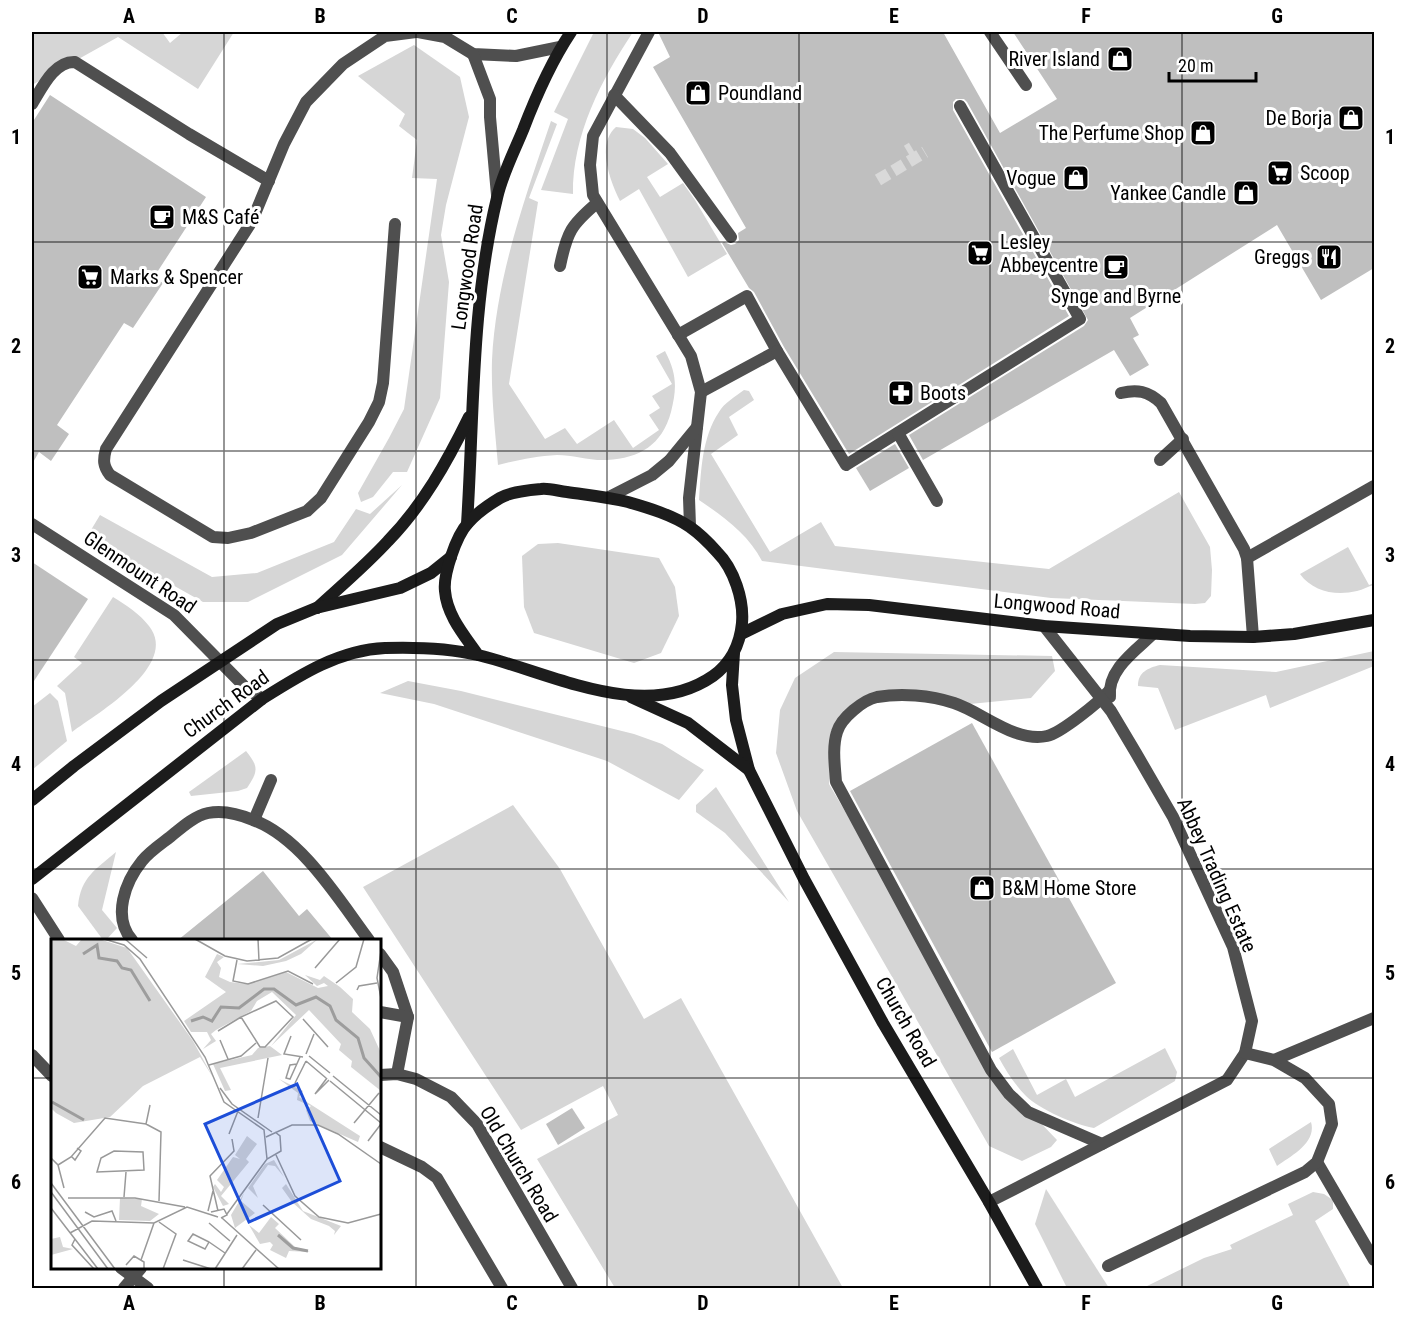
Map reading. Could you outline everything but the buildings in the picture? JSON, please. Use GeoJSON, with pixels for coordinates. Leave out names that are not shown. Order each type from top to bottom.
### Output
{"type":"FeatureCollection","features":[{"type":"Feature","properties":{"kind":"street"},"geometry":{"type":"LineString","coordinates":[[394,224],[383,383],[379,402],[321,498],[307,511],[251,533],[228,538],[213,537],[110,475],[105,469],[106,449],[252,221],[284,144],[306,102],[343,64],[385,36],[417,32],[445,37],[473,54],[516,56],[560,47]]}},
{"type":"Feature","properties":{"kind":"street","name":"Longwood Road"},"geometry":{"type":"LineString","coordinates":[[467,524],[471,413],[481,277],[497,195],[529,115],[560,47],[571,32]]}},
{"type":"Feature","properties":{"kind":"street"},"geometry":{"type":"LineString","coordinates":[[649,32],[594,136],[590,165],[593,195],[691,356],[701,392],[689,498],[690,526]]}},
{"type":"Feature","properties":{"kind":"street"},"geometry":{"type":"LineString","coordinates":[[990,32],[1026,85]]}},
{"type":"Feature","properties":{"kind":"street"},"geometry":{"type":"LineString","coordinates":[[473,54],[490,99],[497,195]]}},
{"type":"Feature","properties":{"kind":"street"},"geometry":{"type":"LineString","coordinates":[[32,104],[55,70],[68,62],[75,62],[269,181]]}},
{"type":"Feature","properties":{"kind":"street"},"geometry":{"type":"LineString","coordinates":[[614,95],[670,153],[731,237]]}},
{"type":"Feature","properties":{"kind":"street"},"geometry":{"type":"LineString","coordinates":[[678,335],[747,296],[777,351],[846,465],[1080,318],[960,106]]}},
{"type":"Feature","properties":{"kind":"street"},"geometry":{"type":"LineString","coordinates":[[560,266],[565,240],[575,222],[597,203]]}},
{"type":"Feature","properties":{"kind":"street"},"geometry":{"type":"LineString","coordinates":[[701,392],[777,351]]}},
{"type":"Feature","properties":{"kind":"street"},"geometry":{"type":"LineString","coordinates":[[1121,393],[1134,390],[1151,394],[1161,403],[1184,439],[1244,549],[1253,637]]}},
{"type":"Feature","properties":{"kind":"street"},"geometry":{"type":"LineString","coordinates":[[316,608],[388,542],[403,524],[449,458],[471,413]]}},
{"type":"Feature","properties":{"kind":"street"},"geometry":{"type":"LineString","coordinates":[[609,497],[652,475],[669,461],[698,426]]}},
{"type":"Feature","properties":{"kind":"street"},"geometry":{"type":"LineString","coordinates":[[898,433],[937,501]]}},
{"type":"Feature","properties":{"kind":"street"},"geometry":{"type":"LineString","coordinates":[[1160,460],[1184,439]]}},
{"type":"Feature","properties":{"kind":"street"},"geometry":{"type":"LineString","coordinates":[[1246,558],[1374,486]]}},
{"type":"Feature","properties":{"kind":"street"},"geometry":{"type":"LineString","coordinates":[[478,655],[449,609],[444,590],[451,557],[467,524],[502,497],[543,489],[609,497],[651,508],[690,526],[723,557],[737,586],[743,610],[741,634],[734,653],[719,672],[704,682],[672,694],[629,696]]}},
{"type":"Feature","properties":{"kind":"street","name":"Glenmount Road"},"geometry":{"type":"LineString","coordinates":[[32,524],[174,615],[245,687],[262,699]]}},
{"type":"Feature","properties":{"kind":"street","name":"Church Road"},"geometry":{"type":"LineString","coordinates":[[32,800],[161,701],[277,624],[316,608],[399,588],[431,573],[451,557]]}},
{"type":"Feature","properties":{"kind":"street","name":"Longwood Road"},"geometry":{"type":"LineString","coordinates":[[741,634],[782,614],[827,604],[869,605],[1044,626],[1153,634],[1253,637],[1294,634],[1374,620]]}},
{"type":"Feature","properties":{"kind":"street"},"geometry":{"type":"LineString","coordinates":[[1044,626],[1105,695]]}},
{"type":"Feature","properties":{"kind":"street"},"geometry":{"type":"LineString","coordinates":[[1102,1144],[1028,1112],[1009,1094],[991,1070],[836,782],[834,755],[837,731],[846,715],[875,697],[922,696],[955,704],[1028,737],[1048,736],[1080,717],[1105,695],[1116,672],[1129,656],[1153,634]]}},
{"type":"Feature","properties":{"kind":"street","name":"Church Road"},"geometry":{"type":"LineString","coordinates":[[32,879],[262,699],[303,673],[342,656],[382,648],[439,648],[478,655],[589,688],[629,696],[688,723],[749,770]]}},
{"type":"Feature","properties":{"kind":"street","name":"Church Road"},"geometry":{"type":"LineString","coordinates":[[734,653],[732,685],[736,720],[749,770],[804,879],[883,1023],[1037,1288]]}},
{"type":"Feature","properties":{"kind":"street","name":"Abbey Trading Estate"},"geometry":{"type":"LineString","coordinates":[[989,1202],[1227,1080],[1245,1053],[1252,1021],[1233,946],[1173,817],[1111,711],[1105,695]]}},
{"type":"Feature","properties":{"kind":"street"},"geometry":{"type":"LineString","coordinates":[[255,820],[271,780]]}},
{"type":"Feature","properties":{"kind":"street"},"geometry":{"type":"LineString","coordinates":[[131,939],[123,923],[122,910],[128,881],[143,859],[186,824],[208,813],[231,813],[255,820],[271,828],[298,849],[368,939]]}},
{"type":"Feature","properties":{"kind":"street"},"geometry":{"type":"LineString","coordinates":[[32,898],[57,939]]}},
{"type":"Feature","properties":{"kind":"street"},"geometry":{"type":"LineString","coordinates":[[381,955],[393,972],[408,1017],[397,1074]]}},
{"type":"Feature","properties":{"kind":"street"},"geometry":{"type":"LineString","coordinates":[[381,1012],[408,1017]]}},
{"type":"Feature","properties":{"kind":"street"},"geometry":{"type":"LineString","coordinates":[[1274,1060],[1374,1018]]}},
{"type":"Feature","properties":{"kind":"street"},"geometry":{"type":"LineString","coordinates":[[1108,1266],[1305,1172],[1317,1161],[1332,1124],[1329,1104],[1305,1078],[1274,1060],[1245,1053]]}},
{"type":"Feature","properties":{"kind":"street"},"geometry":{"type":"LineString","coordinates":[[32,1055],[51,1075]]}},
{"type":"Feature","properties":{"kind":"street","name":"Old Church Road"},"geometry":{"type":"LineString","coordinates":[[381,1075],[397,1074],[416,1079],[452,1096],[477,1124],[572,1288]]}},
{"type":"Feature","properties":{"kind":"street"},"geometry":{"type":"LineString","coordinates":[[381,1147],[422,1167],[437,1178],[502,1288]]}},
{"type":"Feature","properties":{"kind":"street"},"geometry":{"type":"LineString","coordinates":[[1317,1161],[1374,1260]]}},
{"type":"Feature","properties":{"kind":"street"},"geometry":{"type":"LineString","coordinates":[[124,1288],[138,1272],[148,1288]]}},
{"type":"Feature","properties":{"kind":"shaded area"},"geometry":{"type":"Polygon","coordinates":[[[36,32],[162,32],[170,43],[183,32],[234,32],[198,89],[118,37],[32,85],[32,36],[36,32]]]}},
{"type":"Feature","properties":{"kind":"shaded area"},"geometry":{"type":"Polygon","coordinates":[[[594,32],[633,32],[600,88],[583,129],[574,172],[573,194],[541,190],[568,119],[554,112],[594,32]]]}},
{"type":"Feature","properties":{"kind":"shaded area"},"geometry":{"type":"Polygon","coordinates":[[[414,45],[460,77],[469,117],[446,205],[441,235],[449,282],[440,398],[407,472],[393,472],[373,497],[361,502],[358,493],[404,409],[437,179],[412,178],[417,140],[399,126],[405,114],[358,76],[414,45]]]}},
{"type":"Feature","properties":{"kind":"shaded area"},"geometry":{"type":"Polygon","coordinates":[[[551,121],[557,124],[529,198],[538,202],[509,384],[545,439],[565,428],[577,444],[614,420],[633,448],[659,430],[649,415],[660,408],[652,396],[672,384],[656,356],[665,351],[674,374],[674,396],[671,412],[662,433],[648,448],[639,453],[607,460],[563,455],[549,456],[527,458],[498,465],[492,360],[499,299],[513,239],[551,121]]]}},
{"type":"Feature","properties":{"kind":"shaded area"},"geometry":{"type":"Polygon","coordinates":[[[616,127],[633,129],[645,138],[668,164],[647,177],[660,197],[683,183],[727,254],[688,277],[639,189],[620,201],[609,173],[606,153],[610,134],[616,127]]]}},
{"type":"Feature","properties":{"kind":"shaded area"},"geometry":{"type":"Polygon","coordinates":[[[744,390],[749,391],[754,400],[729,417],[738,435],[711,454],[770,552],[821,522],[835,546],[1049,569],[1179,492],[1210,547],[1211,596],[1205,603],[1195,604],[1051,598],[762,561],[743,534],[699,500],[703,454],[713,422],[721,409],[744,390]]]}},
{"type":"Feature","properties":{"kind":"shaded area"},"geometry":{"type":"Polygon","coordinates":[[[402,485],[342,555],[248,602],[203,602],[137,565],[91,530],[100,515],[212,577],[257,573],[334,542],[356,509],[370,514],[402,485]]]}},
{"type":"Feature","properties":{"kind":"shaded area"},"geometry":{"type":"Polygon","coordinates":[[[558,543],[659,558],[675,587],[679,616],[661,653],[634,663],[534,633],[524,607],[522,556],[538,544],[558,543]]]}},
{"type":"Feature","properties":{"kind":"shaded area"},"geometry":{"type":"Polygon","coordinates":[[[1348,547],[1369,585],[1374,583],[1374,585],[1357,591],[1333,593],[1311,585],[1300,574],[1348,547]]]}},
{"type":"Feature","properties":{"kind":"shaded area"},"geometry":{"type":"Polygon","coordinates":[[[113,597],[137,614],[149,626],[156,641],[154,656],[145,672],[132,686],[72,732],[65,693],[57,686],[82,663],[74,657],[113,597]]]}},
{"type":"Feature","properties":{"kind":"shaded area"},"geometry":{"type":"Polygon","coordinates":[[[1374,651],[1374,666],[1270,708],[1266,695],[1175,730],[1158,688],[1138,686],[1138,681],[1144,671],[1160,665],[1276,672],[1374,651]]]}},
{"type":"Feature","properties":{"kind":"shaded area"},"geometry":{"type":"Polygon","coordinates":[[[834,652],[1052,656],[1055,671],[1031,698],[970,704],[874,697],[846,715],[834,755],[829,784],[923,944],[982,1062],[1057,1140],[1051,1147],[1022,1161],[989,1146],[797,811],[776,753],[780,710],[795,678],[834,652]]]}},
{"type":"Feature","properties":{"kind":"shaded area"},"geometry":{"type":"Polygon","coordinates":[[[408,681],[461,691],[634,734],[662,744],[704,770],[679,800],[607,761],[434,704],[380,693],[408,681]]]}},
{"type":"Feature","properties":{"kind":"shaded area"},"geometry":{"type":"Polygon","coordinates":[[[50,693],[58,701],[67,741],[32,770],[32,707],[50,693]]]}},
{"type":"Feature","properties":{"kind":"shaded area"},"geometry":{"type":"Polygon","coordinates":[[[246,751],[256,769],[247,788],[191,796],[189,792],[246,751]]]}},
{"type":"Feature","properties":{"kind":"shaded area"},"geometry":{"type":"Polygon","coordinates":[[[716,787],[789,902],[725,833],[696,812],[696,805],[716,787]]]}},
{"type":"Feature","properties":{"kind":"shaded area"},"geometry":{"type":"Polygon","coordinates":[[[513,805],[560,869],[644,1019],[681,998],[843,1288],[615,1288],[537,1159],[618,1115],[603,1086],[521,1130],[363,887],[513,805]]]}},
{"type":"Feature","properties":{"kind":"shaded area"},"geometry":{"type":"Polygon","coordinates":[[[116,852],[102,910],[117,928],[107,939],[102,939],[78,906],[82,888],[96,869],[116,852]]]}},
{"type":"Feature","properties":{"kind":"shaded area"},"geometry":{"type":"Polygon","coordinates":[[[1165,1048],[1177,1072],[1175,1081],[1094,1128],[1058,1116],[1032,1101],[1014,1083],[999,1058],[1013,1049],[1037,1095],[1066,1079],[1075,1097],[1165,1048]]]}},
{"type":"Feature","properties":{"kind":"shaded area"},"geometry":{"type":"Polygon","coordinates":[[[1311,1122],[1312,1130],[1307,1143],[1277,1166],[1269,1149],[1311,1122]]]}},
{"type":"Feature","properties":{"kind":"shaded area"},"geometry":{"type":"Polygon","coordinates":[[[1046,1189],[1109,1288],[1067,1288],[1035,1224],[1046,1189]]]}},
{"type":"Feature","properties":{"kind":"shaded area"},"geometry":{"type":"Polygon","coordinates":[[[1313,1192],[1324,1194],[1333,1200],[1333,1209],[1315,1221],[1351,1288],[1143,1288],[1204,1258],[1232,1249],[1230,1245],[1293,1215],[1288,1204],[1313,1192]]]}},
{"type":"Feature","properties":{"kind":"tunnel"},"geometry":{"type":"LineString","coordinates":[[907,151],[912,148]]}},
{"type":"Feature","properties":{"kind":"tunnel"},"geometry":{"type":"LineString","coordinates":[[878,180],[925,152]]}},
{"type":"Feature","properties":{"kind":"place","name":"River Island"},"geometry":{"type":"Point","coordinates":[1120,59]}},
{"type":"Feature","properties":{"kind":"place","name":"Poundland"},"geometry":{"type":"Point","coordinates":[698,93]}},
{"type":"Feature","properties":{"kind":"place","name":"De Borja"},"geometry":{"type":"Point","coordinates":[1351,118]}},
{"type":"Feature","properties":{"kind":"place","name":"The Perfume Shop"},"geometry":{"type":"Point","coordinates":[1203,133]}},
{"type":"Feature","properties":{"kind":"place","name":"Scoop"},"geometry":{"type":"Point","coordinates":[1280,173]}},
{"type":"Feature","properties":{"kind":"place","name":"Vogue"},"geometry":{"type":"Point","coordinates":[1076,178]}},
{"type":"Feature","properties":{"kind":"place","name":"Yankee Candle"},"geometry":{"type":"Point","coordinates":[1246,193]}},
{"type":"Feature","properties":{"kind":"place","name":"M&S Café"},"geometry":{"type":"Point","coordinates":[162,217]}},
{"type":"Feature","properties":{"kind":"place","name":"Lesley Abbeycentre"},"geometry":{"type":"Point","coordinates":[980,253]}},
{"type":"Feature","properties":{"kind":"place","name":"Greggs"},"geometry":{"type":"Point","coordinates":[1329,257]}},
{"type":"Feature","properties":{"kind":"place","name":"Synge and Byrne"},"geometry":{"type":"Point","coordinates":[1116,267]}},
{"type":"Feature","properties":{"kind":"place","name":"Marks & Spencer"},"geometry":{"type":"Point","coordinates":[90,277]}},
{"type":"Feature","properties":{"kind":"place","name":"Boots"},"geometry":{"type":"Point","coordinates":[901,393]}},
{"type":"Feature","properties":{"kind":"place","name":"B&M Home Store"},"geometry":{"type":"Point","coordinates":[982,888]}}]}
